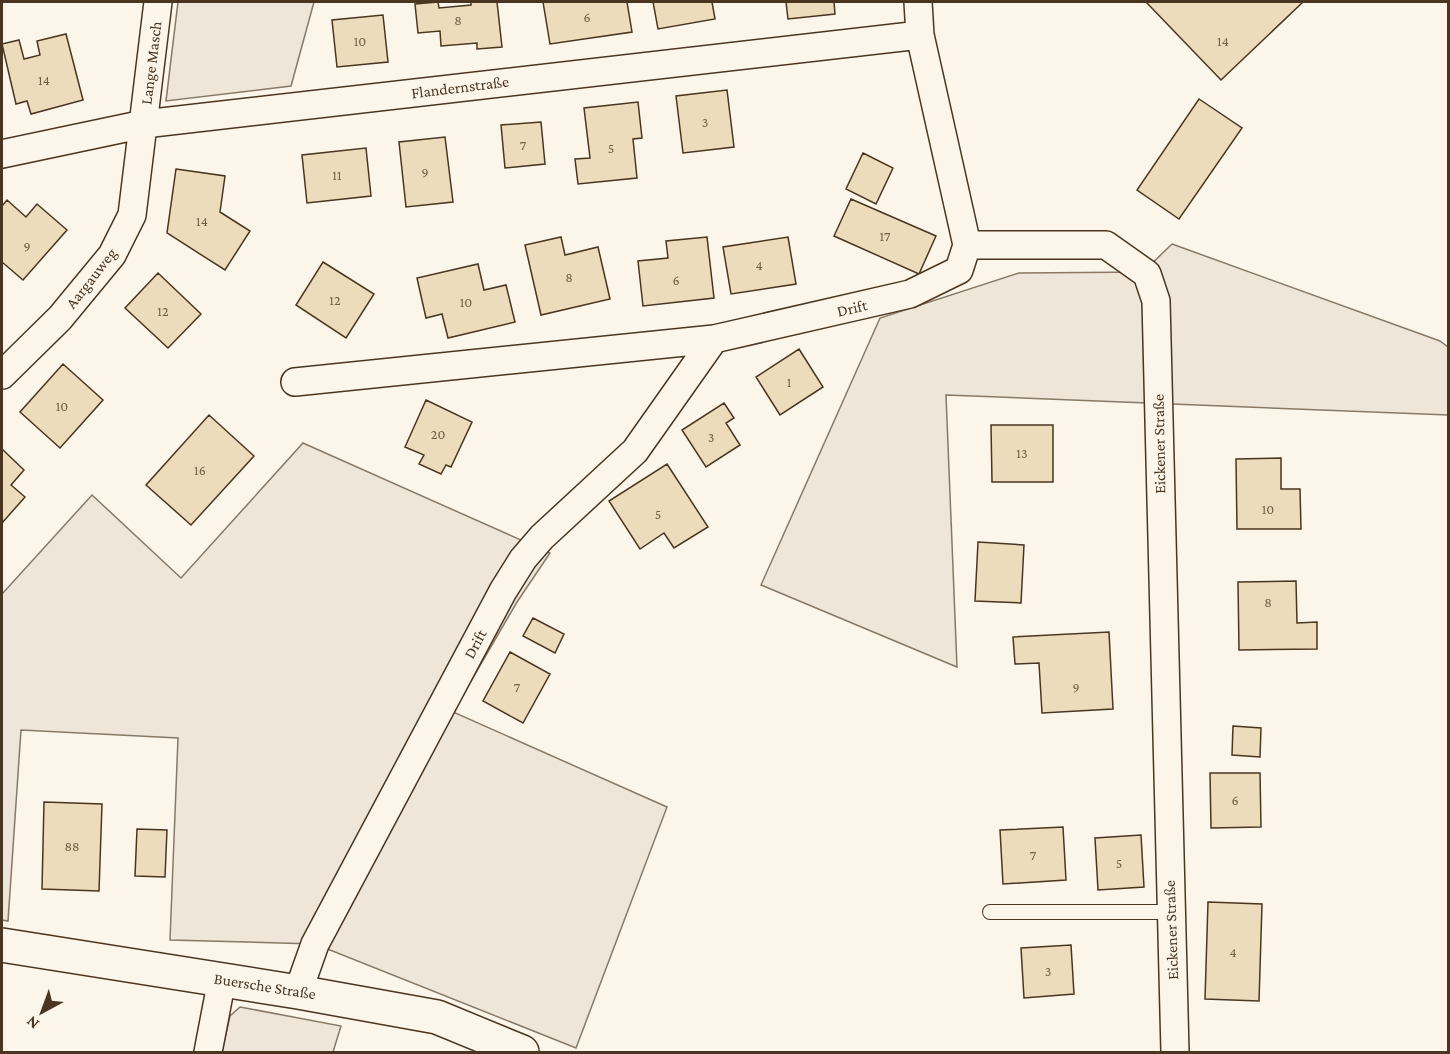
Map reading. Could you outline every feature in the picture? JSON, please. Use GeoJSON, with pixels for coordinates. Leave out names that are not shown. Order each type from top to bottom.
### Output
{"type":"FeatureCollection","features":[{"type":"Feature","properties":{"kind":"main road","name":"Buersche Straße"},"geometry":{"type":"LineString","coordinates":[[2,945],[222,979],[437,1017],[522,1053]]}},
{"type":"Feature","properties":{"kind":"street","name":"Lange Masch"},"geometry":{"type":"LineString","coordinates":[[144,124],[158,2]]}},
{"type":"Feature","properties":{"kind":"street"},"geometry":{"type":"LineString","coordinates":[[918,2],[920,35],[967,245]]}},
{"type":"Feature","properties":{"kind":"street","name":"Flandernstraße"},"geometry":{"type":"LineString","coordinates":[[2,154],[144,124],[920,35]]}},
{"type":"Feature","properties":{"kind":"street","name":"Aargauweg"},"geometry":{"type":"LineString","coordinates":[[2,375],[60,318],[112,255],[132,215],[144,124]]}},
{"type":"Feature","properties":{"kind":"street","name":"Drift"},"geometry":{"type":"LineString","coordinates":[[295,382],[714,339],[910,294],[959,270],[967,245]]}},
{"type":"Feature","properties":{"kind":"street","name":"Eickener Straße"},"geometry":{"type":"LineString","coordinates":[[967,245],[1106,245],[1147,274],[1156,301],[1175,1053]]}},
{"type":"Feature","properties":{"kind":"street","name":"Drift"},"geometry":{"type":"LineString","coordinates":[[298,992],[315,944],[503,591],[518,567],[542,537],[635,451],[714,339]]}},
{"type":"Feature","properties":{"kind":"street"},"geometry":{"type":"LineString","coordinates":[[208,1053],[222,979]]}},
{"type":"Feature","properties":{"kind":"lane"},"geometry":{"type":"LineString","coordinates":[[990,912],[1170,912]]}},
{"type":"Feature","properties":{"kind":"shaded area"},"geometry":{"type":"Polygon","coordinates":[[[178,2],[314,2],[291,86],[166,101],[178,2]]]}},
{"type":"Feature","properties":{"kind":"shaded area"},"geometry":{"type":"Polygon","coordinates":[[[1172,244],[1440,341],[1448,347],[1448,415],[946,395],[957,667],[761,585],[880,318],[1019,273],[1143,272],[1172,244]]]}},
{"type":"Feature","properties":{"kind":"shaded area"},"geometry":{"type":"Polygon","coordinates":[[[303,443],[550,553],[517,602],[453,712],[667,807],[576,1048],[315,944],[170,940],[178,738],[21,730],[8,921],[2,920],[2,594],[92,495],[181,578],[303,443]]]}},
{"type":"Feature","properties":{"kind":"shaded area"},"geometry":{"type":"Polygon","coordinates":[[[240,1007],[341,1026],[333,1052],[222,1052],[230,1016],[240,1007]]]}},
{"type":"Feature","properties":{"kind":"building"},"geometry":{"type":"Polygon","coordinates":[[[438,2],[439,8],[471,5],[471,2],[497,2],[502,47],[477,49],[477,43],[441,46],[440,31],[418,33],[415,4],[438,2]]]}},
{"type":"Feature","properties":{"kind":"building"},"geometry":{"type":"Polygon","coordinates":[[[543,2],[627,2],[632,32],[550,44],[543,2]]]}},
{"type":"Feature","properties":{"kind":"building"},"geometry":{"type":"Polygon","coordinates":[[[653,2],[712,2],[715,19],[658,29],[653,2]]]}},
{"type":"Feature","properties":{"kind":"building"},"geometry":{"type":"Polygon","coordinates":[[[786,2],[834,2],[835,14],[788,19],[786,2]]]}},
{"type":"Feature","properties":{"kind":"building"},"geometry":{"type":"Polygon","coordinates":[[[1146,2],[1303,2],[1221,80],[1146,2]]]}},
{"type":"Feature","properties":{"kind":"building"},"geometry":{"type":"Polygon","coordinates":[[[383,15],[388,62],[337,67],[332,20],[383,15]]]}},
{"type":"Feature","properties":{"kind":"building"},"geometry":{"type":"Polygon","coordinates":[[[66,34],[83,100],[31,114],[27,101],[16,104],[2,44],[19,40],[24,59],[40,55],[37,41],[66,34]]]}},
{"type":"Feature","properties":{"kind":"building"},"geometry":{"type":"Polygon","coordinates":[[[727,90],[734,147],[683,153],[676,96],[727,90]]]}},
{"type":"Feature","properties":{"kind":"building"},"geometry":{"type":"Polygon","coordinates":[[[1199,99],[1242,128],[1179,219],[1137,190],[1199,99]]]}},
{"type":"Feature","properties":{"kind":"building"},"geometry":{"type":"Polygon","coordinates":[[[638,102],[642,138],[633,139],[637,178],[578,184],[575,159],[590,158],[584,108],[638,102]]]}},
{"type":"Feature","properties":{"kind":"building"},"geometry":{"type":"Polygon","coordinates":[[[541,122],[545,164],[505,168],[501,125],[541,122]]]}},
{"type":"Feature","properties":{"kind":"building"},"geometry":{"type":"Polygon","coordinates":[[[445,137],[453,202],[406,207],[399,142],[445,137]]]}},
{"type":"Feature","properties":{"kind":"building"},"geometry":{"type":"Polygon","coordinates":[[[366,148],[371,196],[307,203],[302,155],[366,148]]]}},
{"type":"Feature","properties":{"kind":"building"},"geometry":{"type":"Polygon","coordinates":[[[863,153],[893,168],[876,204],[846,189],[863,153]]]}},
{"type":"Feature","properties":{"kind":"building"},"geometry":{"type":"Polygon","coordinates":[[[176,169],[225,176],[220,212],[250,231],[225,270],[167,233],[176,169]]]}},
{"type":"Feature","properties":{"kind":"building"},"geometry":{"type":"Polygon","coordinates":[[[851,199],[936,236],[919,274],[834,236],[851,199]]]}},
{"type":"Feature","properties":{"kind":"building"},"geometry":{"type":"Polygon","coordinates":[[[7,200],[26,217],[37,204],[67,230],[23,280],[2,262],[2,206],[7,200]]]}},
{"type":"Feature","properties":{"kind":"building"},"geometry":{"type":"Polygon","coordinates":[[[561,237],[565,255],[598,247],[610,299],[541,315],[525,245],[561,237]]]}},
{"type":"Feature","properties":{"kind":"building"},"geometry":{"type":"Polygon","coordinates":[[[707,237],[714,298],[643,306],[638,261],[668,258],[666,241],[707,237]]]}},
{"type":"Feature","properties":{"kind":"building"},"geometry":{"type":"Polygon","coordinates":[[[788,237],[796,284],[731,294],[723,247],[788,237]]]}},
{"type":"Feature","properties":{"kind":"building"},"geometry":{"type":"Polygon","coordinates":[[[323,262],[374,294],[346,338],[296,305],[323,262]]]}},
{"type":"Feature","properties":{"kind":"building"},"geometry":{"type":"Polygon","coordinates":[[[478,264],[484,290],[506,285],[515,322],[448,338],[442,314],[426,318],[417,278],[478,264]]]}},
{"type":"Feature","properties":{"kind":"building"},"geometry":{"type":"Polygon","coordinates":[[[158,273],[201,314],[168,348],[125,308],[158,273]]]}},
{"type":"Feature","properties":{"kind":"building"},"geometry":{"type":"Polygon","coordinates":[[[799,349],[823,387],[780,415],[756,377],[799,349]]]}},
{"type":"Feature","properties":{"kind":"building"},"geometry":{"type":"Polygon","coordinates":[[[63,364],[103,400],[60,448],[20,412],[63,364]]]}},
{"type":"Feature","properties":{"kind":"building"},"geometry":{"type":"Polygon","coordinates":[[[426,400],[472,422],[451,467],[446,465],[441,474],[419,464],[424,455],[405,447],[426,400]]]}},
{"type":"Feature","properties":{"kind":"building"},"geometry":{"type":"Polygon","coordinates":[[[724,403],[734,418],[726,423],[740,445],[706,467],[682,430],[724,403]]]}},
{"type":"Feature","properties":{"kind":"building"},"geometry":{"type":"Polygon","coordinates":[[[209,415],[254,456],[191,525],[146,485],[209,415]]]}},
{"type":"Feature","properties":{"kind":"building"},"geometry":{"type":"Polygon","coordinates":[[[991,425],[1053,425],[1053,482],[992,482],[991,425]]]}},
{"type":"Feature","properties":{"kind":"building"},"geometry":{"type":"Polygon","coordinates":[[[2,449],[24,470],[11,485],[25,497],[2,523],[2,449]]]}},
{"type":"Feature","properties":{"kind":"building"},"geometry":{"type":"Polygon","coordinates":[[[1281,458],[1281,489],[1300,489],[1301,529],[1237,529],[1236,459],[1281,458]]]}},
{"type":"Feature","properties":{"kind":"building"},"geometry":{"type":"Polygon","coordinates":[[[667,464],[708,527],[674,548],[664,533],[640,549],[609,501],[667,464]]]}},
{"type":"Feature","properties":{"kind":"building"},"geometry":{"type":"Polygon","coordinates":[[[978,542],[1024,545],[1021,603],[975,601],[978,542]]]}},
{"type":"Feature","properties":{"kind":"building"},"geometry":{"type":"Polygon","coordinates":[[[1296,581],[1297,623],[1317,622],[1317,649],[1239,650],[1238,582],[1296,581]]]}},
{"type":"Feature","properties":{"kind":"building"},"geometry":{"type":"Polygon","coordinates":[[[533,618],[564,634],[555,653],[523,636],[533,618]]]}},
{"type":"Feature","properties":{"kind":"building"},"geometry":{"type":"Polygon","coordinates":[[[1109,632],[1113,709],[1042,713],[1039,663],[1015,664],[1013,637],[1109,632]]]}},
{"type":"Feature","properties":{"kind":"building"},"geometry":{"type":"Polygon","coordinates":[[[510,652],[550,674],[523,723],[483,701],[510,652]]]}},
{"type":"Feature","properties":{"kind":"building"},"geometry":{"type":"Polygon","coordinates":[[[1233,726],[1261,728],[1260,757],[1232,755],[1233,726]]]}},
{"type":"Feature","properties":{"kind":"building"},"geometry":{"type":"Polygon","coordinates":[[[1210,773],[1260,773],[1261,827],[1211,828],[1210,773]]]}},
{"type":"Feature","properties":{"kind":"building"},"geometry":{"type":"Polygon","coordinates":[[[44,802],[102,804],[99,891],[42,889],[44,802]]]}},
{"type":"Feature","properties":{"kind":"building"},"geometry":{"type":"Polygon","coordinates":[[[1063,827],[1066,880],[1003,884],[1000,830],[1063,827]]]}},
{"type":"Feature","properties":{"kind":"building"},"geometry":{"type":"Polygon","coordinates":[[[137,829],[167,830],[165,877],[135,876],[137,829]]]}},
{"type":"Feature","properties":{"kind":"building"},"geometry":{"type":"Polygon","coordinates":[[[1141,835],[1144,887],[1098,890],[1095,838],[1141,835]]]}},
{"type":"Feature","properties":{"kind":"building"},"geometry":{"type":"Polygon","coordinates":[[[1208,902],[1262,904],[1259,1001],[1205,999],[1208,902]]]}},
{"type":"Feature","properties":{"kind":"building"},"geometry":{"type":"Polygon","coordinates":[[[1071,945],[1074,994],[1024,998],[1021,948],[1071,945]]]}}]}
